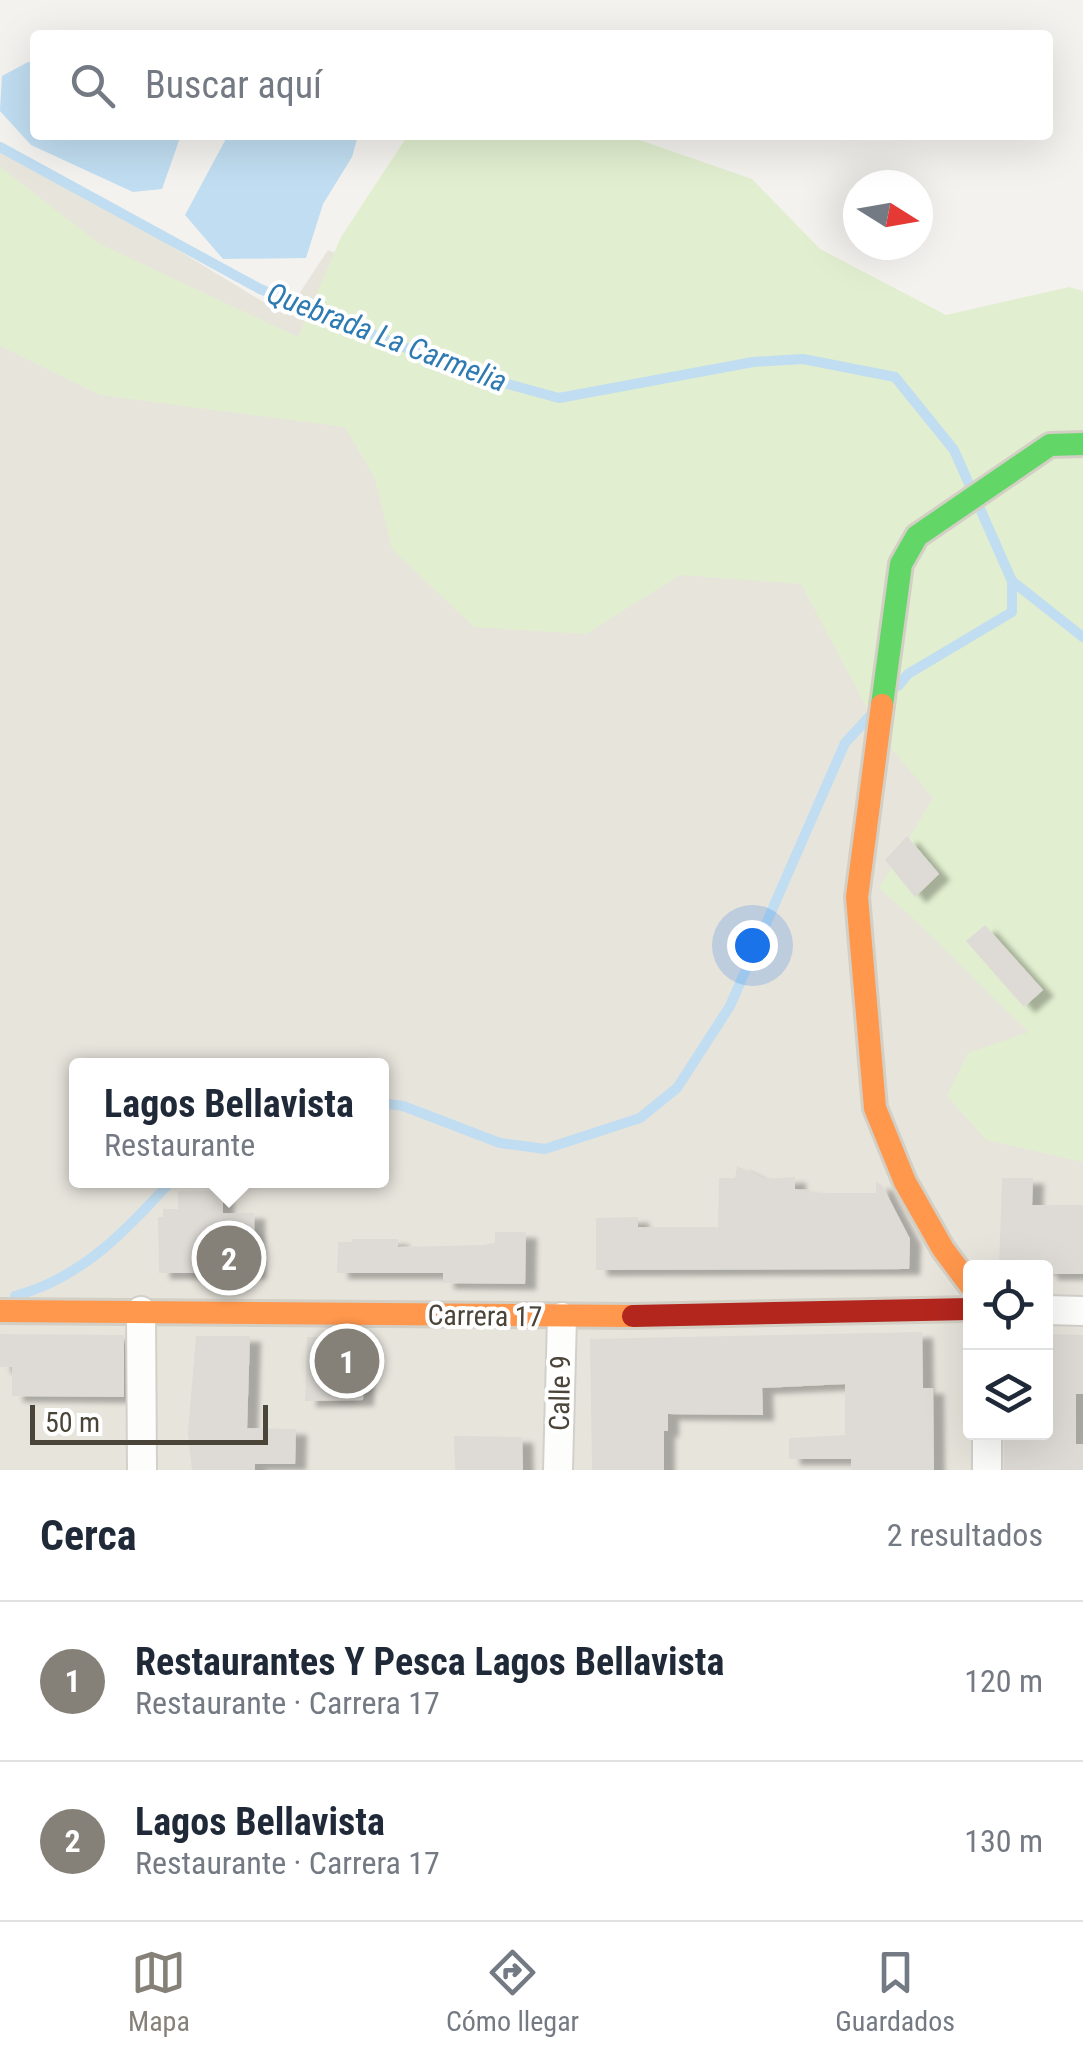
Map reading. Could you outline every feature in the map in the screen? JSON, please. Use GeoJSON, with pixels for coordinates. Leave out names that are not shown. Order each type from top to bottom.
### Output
{"type":"FeatureCollection","features":[{"type":"Feature","properties":{"kind":"street"},"geometry":{"type":"LineString","coordinates":[[963,1276],[942,1249],[905,1182],[875,1108],[857,897],[901,564],[917,536],[1050,445],[1083,444]]}},
{"type":"Feature","properties":{"kind":"street","name":"Carrera 17"},"geometry":{"type":"LineString","coordinates":[[0,1311],[562,1316],[963,1309]]}},
{"type":"Feature","properties":{"kind":"street"},"geometry":{"type":"LineString","coordinates":[[1053,1310],[1083,1311]]}},
{"type":"Feature","properties":{"kind":"street"},"geometry":{"type":"LineString","coordinates":[[141,1311],[142,1470]]}},
{"type":"Feature","properties":{"kind":"street","name":"Calle 9"},"geometry":{"type":"LineString","coordinates":[[558,1470],[562,1316]]}},
{"type":"Feature","properties":{"kind":"street"},"geometry":{"type":"LineString","coordinates":[[987,1440],[987,1470]]}},
{"type":"Feature","properties":{"kind":"shaded area"},"geometry":{"type":"Polygon","coordinates":[[[0,142],[285,315],[328,250],[372,268],[1083,483],[1083,1470],[0,1470],[0,142]]]}},
{"type":"Feature","properties":{"kind":"green space"},"geometry":{"type":"Polygon","coordinates":[[[405,140],[639,140],[752,179],[820,249],[946,315],[1069,287],[1083,291],[1083,1162],[986,1140],[947,1096],[968,1053],[1029,1032],[879,888],[933,798],[883,738],[801,584],[680,575],[586,634],[474,627],[392,549],[375,479],[345,427],[100,395],[0,346],[0,167],[100,244],[298,337],[341,237],[405,140]]]}},
{"type":"Feature","properties":{"kind":"water"},"geometry":{"type":"Polygon","coordinates":[[[30,62],[30,140],[179,140],[162,189],[133,192],[31,145],[0,111],[2,76],[30,62]]]}},
{"type":"Feature","properties":{"kind":"water"},"geometry":{"type":"Polygon","coordinates":[[[225,140],[357,140],[352,157],[323,204],[306,258],[223,259],[185,215],[225,140]]]}},
{"type":"Feature","properties":{"kind":"building"},"geometry":{"type":"Polygon","coordinates":[[[907,836],[939,874],[915,897],[885,860],[907,836]]]}},
{"type":"Feature","properties":{"kind":"building"},"geometry":{"type":"Polygon","coordinates":[[[985,925],[1043,990],[1024,1007],[966,941],[985,925]]]}},
{"type":"Feature","properties":{"kind":"building"},"geometry":{"type":"Polygon","coordinates":[[[737,1166],[765,1179],[795,1177],[795,1189],[810,1193],[876,1193],[876,1182],[882,1185],[910,1239],[909,1269],[596,1270],[596,1218],[638,1217],[638,1227],[718,1227],[719,1178],[735,1178],[737,1166]]]}},
{"type":"Feature","properties":{"kind":"building"},"geometry":{"type":"Polygon","coordinates":[[[1002,1178],[1033,1178],[1032,1205],[1083,1205],[1083,1274],[1053,1274],[1053,1260],[999,1260],[1002,1178]]]}},
{"type":"Feature","properties":{"kind":"building"},"geometry":{"type":"Polygon","coordinates":[[[178,1191],[223,1191],[223,1213],[254,1213],[255,1273],[159,1273],[158,1217],[163,1217],[163,1209],[178,1209],[178,1191]]]}},
{"type":"Feature","properties":{"kind":"building"},"geometry":{"type":"Polygon","coordinates":[[[495,1232],[526,1232],[525,1284],[443,1283],[443,1273],[337,1273],[338,1242],[398,1239],[398,1247],[483,1245],[495,1243],[495,1232]]]}},
{"type":"Feature","properties":{"kind":"building"},"geometry":{"type":"Polygon","coordinates":[[[922,1332],[923,1388],[933,1388],[934,1470],[851,1470],[851,1459],[789,1459],[789,1438],[845,1435],[845,1384],[762,1388],[763,1415],[668,1414],[664,1470],[592,1470],[590,1339],[922,1332]]]}},
{"type":"Feature","properties":{"kind":"building"},"geometry":{"type":"Polygon","coordinates":[[[0,1334],[124,1335],[124,1397],[12,1396],[12,1367],[0,1367],[0,1334]]]}},
{"type":"Feature","properties":{"kind":"building"},"geometry":{"type":"Polygon","coordinates":[[[1053,1334],[1083,1335],[1083,1394],[1076,1394],[1076,1444],[1083,1444],[1083,1470],[1004,1470],[1004,1440],[1053,1440],[1053,1334]]]}},
{"type":"Feature","properties":{"kind":"building"},"geometry":{"type":"Polygon","coordinates":[[[196,1336],[250,1336],[247,1428],[296,1429],[295,1464],[255,1464],[255,1470],[192,1470],[188,1433],[196,1336]]]}},
{"type":"Feature","properties":{"kind":"building"},"geometry":{"type":"Polygon","coordinates":[[[307,1337],[364,1337],[363,1400],[305,1401],[307,1337]]]}},
{"type":"Feature","properties":{"kind":"building"},"geometry":{"type":"Polygon","coordinates":[[[454,1436],[522,1437],[523,1470],[455,1470],[454,1436]]]}},
{"type":"Feature","properties":{"kind":"waterway","name":"Quebrada La Carmelia"},"geometry":{"type":"LineString","coordinates":[[0,147],[260,289],[471,374],[559,398],[753,362],[803,359],[895,377],[954,450],[1012,581],[1083,637]]}},
{"type":"Feature","properties":{"kind":"waterway"},"geometry":{"type":"LineString","coordinates":[[898,686],[908,674],[1012,612],[1012,581]]}},
{"type":"Feature","properties":{"kind":"waterway"},"geometry":{"type":"LineString","coordinates":[[389,1104],[500,1143],[545,1149],[640,1118],[677,1088],[730,1006],[845,743],[869,717]]}},
{"type":"Feature","properties":{"kind":"waterway"},"geometry":{"type":"LineString","coordinates":[[15,1296],[82,1265],[120,1234],[165,1188]]}},
{"type":"Feature","properties":{"kind":"traffic: fast"},"geometry":{"type":"LineString","coordinates":[[882,705],[901,564],[917,536],[1050,445],[1083,444]]}},
{"type":"Feature","properties":{"kind":"traffic: slow"},"geometry":{"type":"LineString","coordinates":[[882,705],[857,897],[875,1108],[905,1182],[963,1276]]}},
{"type":"Feature","properties":{"kind":"traffic: slow"},"geometry":{"type":"LineString","coordinates":[[0,1311],[633,1316]]}},
{"type":"Feature","properties":{"kind":"traffic: jam"},"geometry":{"type":"LineString","coordinates":[[633,1316],[963,1309]]}},
{"type":"Feature","properties":{"kind":"place","name":"Lagos Bellavista"},"geometry":{"type":"Point","coordinates":[229,1258]}},
{"type":"Feature","properties":{"kind":"place","name":"Restaurantes Y Pesca Lagos Bellavista"},"geometry":{"type":"Point","coordinates":[347,1361]}}]}
